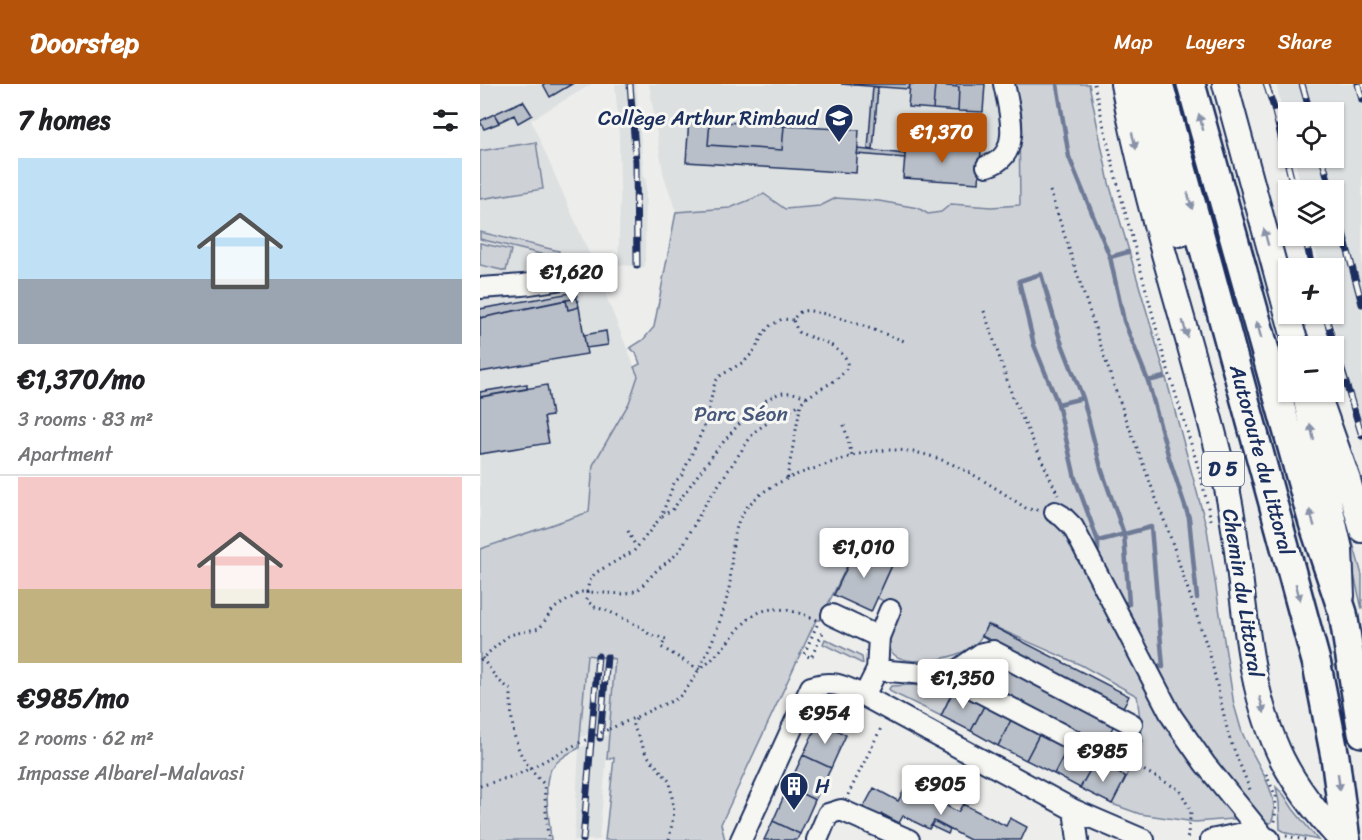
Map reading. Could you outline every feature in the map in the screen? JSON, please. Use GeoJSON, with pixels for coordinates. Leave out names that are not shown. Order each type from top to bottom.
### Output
{"type":"FeatureCollection","features":[{"type":"Feature","properties":{"kind":"highway"},"geometry":{"type":"LineString","coordinates":[[1135,84],[1209,330],[1242,388]]}},
{"type":"Feature","properties":{"kind":"highway","name":"Autoroute du Littoral"},"geometry":{"type":"LineString","coordinates":[[1159,84],[1317,665],[1335,757],[1342,827],[1346,840]]}},
{"type":"Feature","properties":{"kind":"highway","name":"Autoroute du Littoral"},"geometry":{"type":"LineString","coordinates":[[1191,84],[1307,501],[1343,613],[1362,733]]}},
{"type":"Feature","properties":{"kind":"main road","name":"Chemin du Littoral"},"geometry":{"type":"LineString","coordinates":[[1123,84],[1144,180],[1224,474],[1234,530],[1251,661],[1262,708],[1288,770],[1320,818],[1342,827]]}},
{"type":"Feature","properties":{"kind":"main road"},"geometry":{"type":"LineString","coordinates":[[1225,84],[1293,336]]}},
{"type":"Feature","properties":{"kind":"main road"},"geometry":{"type":"LineString","coordinates":[[1306,402],[1340,549],[1343,613]]}},
{"type":"Feature","properties":{"kind":"main road"},"geometry":{"type":"LineString","coordinates":[[1321,402],[1362,530]]}},
{"type":"Feature","properties":{"kind":"street"},"geometry":{"type":"LineString","coordinates":[[987,166],[998,163],[1006,154],[1011,141],[1004,84]]}},
{"type":"Feature","properties":{"kind":"street"},"geometry":{"type":"LineString","coordinates":[[480,288],[563,279]]}},
{"type":"Feature","properties":{"kind":"street"},"geometry":{"type":"LineString","coordinates":[[1056,504],[1062,516],[1072,527],[1172,717],[1205,764],[1251,819],[1270,835]]}},
{"type":"Feature","properties":{"kind":"street"},"geometry":{"type":"LineString","coordinates":[[864,696],[877,670],[879,637],[890,609]]}},
{"type":"Feature","properties":{"kind":"street"},"geometry":{"type":"LineString","coordinates":[[832,615],[879,637]]}},
{"type":"Feature","properties":{"kind":"street"},"geometry":{"type":"LineString","coordinates":[[949,676],[982,653],[993,651],[1132,724]]}},
{"type":"Feature","properties":{"kind":"street"},"geometry":{"type":"LineString","coordinates":[[877,670],[949,676],[1111,760]]}},
{"type":"Feature","properties":{"kind":"street"},"geometry":{"type":"LineString","coordinates":[[741,840],[811,687],[825,683],[839,684],[864,696],[1074,810],[1144,840]]}},
{"type":"Feature","properties":{"kind":"street"},"geometry":{"type":"LineString","coordinates":[[817,840],[828,814],[841,810],[909,840]]}},
{"type":"Feature","properties":{"kind":"street"},"geometry":{"type":"LineString","coordinates":[[1074,810],[1078,840]]}},
{"type":"Feature","properties":{"kind":"street"},"geometry":{"type":"LineString","coordinates":[[1210,840],[1248,832],[1270,835]]}},
{"type":"Feature","properties":{"kind":"path"},"geometry":{"type":"LineString","coordinates":[[1094,84],[1117,184],[1167,364],[1197,460],[1211,522]]}},
{"type":"Feature","properties":{"kind":"path"},"geometry":{"type":"LineString","coordinates":[[1050,191],[1115,388],[1170,536],[1210,655],[1228,737],[1253,796],[1254,808],[1251,819]]}},
{"type":"Feature","properties":{"kind":"path"},"geometry":{"type":"LineString","coordinates":[[793,320],[803,311],[820,314],[907,342]]}},
{"type":"Feature","properties":{"kind":"path"},"geometry":{"type":"LineString","coordinates":[[480,786],[517,775],[579,743],[675,700],[687,690],[700,670],[723,613],[729,590],[735,532],[744,512],[759,496],[787,478],[852,456],[888,450],[910,452],[941,460],[962,470],[1027,509],[1056,504],[1014,398],[984,311]]}},
{"type":"Feature","properties":{"kind":"path"},"geometry":{"type":"LineString","coordinates":[[661,517],[674,483],[682,475],[705,425],[715,382],[720,376],[745,361],[770,326],[782,319],[793,320]]}},
{"type":"Feature","properties":{"kind":"path"},"geometry":{"type":"LineString","coordinates":[[548,840],[544,784],[528,768],[518,749],[511,718],[511,690],[498,681],[481,659],[509,635],[540,628],[553,609],[581,592],[624,594],[638,590],[657,570],[677,554],[705,505],[754,432],[776,417],[788,413],[801,404],[806,397],[844,374],[848,367],[847,360],[831,345],[798,332],[793,320]]}},
{"type":"Feature","properties":{"kind":"path"},"geometry":{"type":"LineString","coordinates":[[700,670],[661,647],[666,639],[650,635],[641,627],[589,604],[587,592],[589,582],[595,573],[627,556],[636,547],[661,517],[673,509],[727,436],[767,400],[782,393],[796,393],[806,397]]}},
{"type":"Feature","properties":{"kind":"path"},"geometry":{"type":"LineString","coordinates":[[787,478],[801,404]]}},
{"type":"Feature","properties":{"kind":"path"},"geometry":{"type":"LineString","coordinates":[[844,425],[852,456]]}},
{"type":"Feature","properties":{"kind":"path"},"geometry":{"type":"LineString","coordinates":[[628,531],[636,547]]}},
{"type":"Feature","properties":{"kind":"path"},"geometry":{"type":"LineString","coordinates":[[700,670],[748,619],[758,612],[783,608],[797,611],[819,621],[804,654],[811,658],[832,615]]}},
{"type":"Feature","properties":{"kind":"path"},"geometry":{"type":"LineString","coordinates":[[841,810],[890,710]]}},
{"type":"Feature","properties":{"kind":"path"},"geometry":{"type":"LineString","coordinates":[[637,717],[633,725],[646,754],[670,782],[675,812],[669,840]]}},
{"type":"Feature","properties":{"kind":"path"},"geometry":{"type":"LineString","coordinates":[[1143,770],[1180,790],[1191,812],[1187,840]]}},
{"type":"Feature","properties":{"kind":"path"},"geometry":{"type":"LineString","coordinates":[[1265,771],[1276,797],[1276,820],[1270,835],[1281,834],[1306,840]]}},
{"type":"Feature","properties":{"kind":"shaded area"},"geometry":{"type":"Polygon","coordinates":[[[480,84],[592,84],[531,120],[589,253],[638,376],[629,403],[593,465],[589,512],[480,549],[480,84]]]}},
{"type":"Feature","properties":{"kind":"shaded area"},"geometry":{"type":"Polygon","coordinates":[[[615,84],[636,84],[646,181],[645,267],[618,265],[619,138],[615,84]]]}},
{"type":"Feature","properties":{"kind":"shaded area","name":"Collège Arthur Rimbaud"},"geometry":{"type":"Polygon","coordinates":[[[649,84],[1012,84],[1019,116],[1021,205],[991,207],[951,204],[941,212],[928,214],[918,208],[820,206],[785,209],[764,194],[730,208],[676,212],[663,173],[649,84]]]}},
{"type":"Feature","properties":{"kind":"shaded area"},"geometry":{"type":"Polygon","coordinates":[[[1276,84],[1362,84],[1362,446],[1344,369],[1344,336],[1336,336],[1333,324],[1344,324],[1344,258],[1318,258],[1314,246],[1344,246],[1344,180],[1300,180],[1296,168],[1344,168],[1344,102],[1280,102],[1276,84]]]}},
{"type":"Feature","properties":{"kind":"shaded area"},"geometry":{"type":"Polygon","coordinates":[[[587,655],[615,658],[610,725],[580,738],[587,655]]]}},
{"type":"Feature","properties":{"kind":"shaded area"},"geometry":{"type":"Polygon","coordinates":[[[609,734],[599,840],[574,840],[579,748],[609,734]]]}},
{"type":"Feature","properties":{"kind":"green space","name":"Parc Séon"},"geometry":{"type":"Polygon","coordinates":[[[1012,84],[1089,84],[1109,183],[1163,367],[1207,529],[1234,705],[1246,742],[1270,789],[1274,813],[1271,823],[1245,818],[1195,822],[1140,814],[1112,804],[1143,742],[1137,696],[1081,665],[988,624],[978,641],[953,656],[922,661],[902,659],[895,655],[889,644],[891,628],[899,608],[877,598],[893,563],[857,546],[820,620],[816,620],[721,824],[725,840],[605,840],[614,758],[607,759],[615,659],[587,655],[579,748],[556,763],[548,777],[547,799],[551,840],[480,840],[480,549],[589,512],[593,465],[629,403],[638,376],[634,367],[640,364],[636,353],[630,348],[643,340],[654,327],[676,212],[730,208],[764,194],[785,209],[820,206],[836,198],[879,201],[918,208],[928,214],[941,212],[951,204],[991,207],[1020,205],[1019,116],[1012,84]]]}},
{"type":"Feature","properties":{"kind":"green space"},"geometry":{"type":"Polygon","coordinates":[[[536,142],[543,189],[480,199],[480,151],[536,142]]]}},
{"type":"Feature","properties":{"kind":"green space"},"geometry":{"type":"Polygon","coordinates":[[[480,232],[559,251],[557,258],[480,239],[480,232]]]}},
{"type":"Feature","properties":{"kind":"green space"},"geometry":{"type":"Polygon","coordinates":[[[480,243],[511,250],[506,271],[480,265],[480,243]]]}},
{"type":"Feature","properties":{"kind":"green space"},"geometry":{"type":"Polygon","coordinates":[[[1316,412],[1362,575],[1362,609],[1316,412]]]}},
{"type":"Feature","properties":{"kind":"green space"},"geometry":{"type":"Polygon","coordinates":[[[825,639],[862,657],[863,664],[823,644],[825,639]]]}},
{"type":"Feature","properties":{"kind":"green space"},"geometry":{"type":"Polygon","coordinates":[[[912,685],[952,693],[941,716],[889,689],[891,686],[912,685]]]}},
{"type":"Feature","properties":{"kind":"green space"},"geometry":{"type":"Polygon","coordinates":[[[1276,787],[1318,840],[1287,833],[1280,829],[1276,787]]]}},
{"type":"Feature","properties":{"kind":"building"},"geometry":{"type":"Polygon","coordinates":[[[543,84],[572,84],[550,97],[543,84]]]}},
{"type":"Feature","properties":{"kind":"building"},"geometry":{"type":"Polygon","coordinates":[[[841,84],[910,84],[909,89],[841,84]]]}},
{"type":"Feature","properties":{"kind":"building"},"geometry":{"type":"Polygon","coordinates":[[[910,84],[985,84],[983,112],[958,111],[959,87],[935,85],[933,109],[908,107],[910,84]]]}},
{"type":"Feature","properties":{"kind":"building"},"geometry":{"type":"Polygon","coordinates":[[[935,85],[959,87],[958,111],[933,109],[935,85]]]}},
{"type":"Feature","properties":{"kind":"building"},"geometry":{"type":"Polygon","coordinates":[[[873,87],[878,87],[873,150],[868,149],[873,87]]]}},
{"type":"Feature","properties":{"kind":"building"},"geometry":{"type":"Polygon","coordinates":[[[523,101],[532,115],[518,123],[514,115],[499,122],[494,114],[523,101]]]}},
{"type":"Feature","properties":{"kind":"building"},"geometry":{"type":"Polygon","coordinates":[[[494,114],[499,123],[484,129],[480,121],[494,114]]]}},
{"type":"Feature","properties":{"kind":"building"},"geometry":{"type":"Polygon","coordinates":[[[689,119],[710,121],[708,145],[782,150],[784,126],[859,130],[856,173],[686,162],[689,119]]]}},
{"type":"Feature","properties":{"kind":"building"},"geometry":{"type":"Polygon","coordinates":[[[710,121],[784,126],[782,150],[708,145],[710,121]]]}},
{"type":"Feature","properties":{"kind":"building"},"geometry":{"type":"Polygon","coordinates":[[[906,145],[981,149],[979,183],[903,178],[906,145]]]}},
{"type":"Feature","properties":{"kind":"building"},"geometry":{"type":"Polygon","coordinates":[[[858,149],[905,154],[905,158],[857,154],[858,149]]]}},
{"type":"Feature","properties":{"kind":"building"},"geometry":{"type":"Polygon","coordinates":[[[576,292],[577,298],[480,318],[480,309],[576,292]]]}},
{"type":"Feature","properties":{"kind":"building"},"geometry":{"type":"Polygon","coordinates":[[[577,298],[579,307],[568,310],[566,300],[577,298]]]}},
{"type":"Feature","properties":{"kind":"building"},"geometry":{"type":"Polygon","coordinates":[[[566,300],[568,310],[579,307],[587,354],[480,372],[480,318],[566,300]]]}},
{"type":"Feature","properties":{"kind":"building"},"geometry":{"type":"Polygon","coordinates":[[[606,331],[608,345],[586,348],[584,335],[606,331]]]}},
{"type":"Feature","properties":{"kind":"building"},"geometry":{"type":"Polygon","coordinates":[[[527,384],[527,389],[480,397],[480,392],[527,384]]]}},
{"type":"Feature","properties":{"kind":"building"},"geometry":{"type":"Polygon","coordinates":[[[547,385],[552,416],[544,417],[549,443],[480,454],[480,397],[547,385]]]}},
{"type":"Feature","properties":{"kind":"building"},"geometry":{"type":"Polygon","coordinates":[[[857,546],[893,563],[871,612],[834,595],[857,546]]]}},
{"type":"Feature","properties":{"kind":"building"},"geometry":{"type":"Polygon","coordinates":[[[987,625],[1129,696],[1122,709],[982,636],[987,625]]]}},
{"type":"Feature","properties":{"kind":"building"},"geometry":{"type":"Polygon","coordinates":[[[1001,662],[1116,721],[1103,746],[988,686],[1001,662]]]}},
{"type":"Feature","properties":{"kind":"building"},"geometry":{"type":"Polygon","coordinates":[[[954,689],[985,704],[971,731],[941,716],[954,689]]]}},
{"type":"Feature","properties":{"kind":"building"},"geometry":{"type":"Polygon","coordinates":[[[985,704],[1012,718],[998,746],[971,731],[985,704]]]}},
{"type":"Feature","properties":{"kind":"building"},"geometry":{"type":"Polygon","coordinates":[[[1012,718],[1040,733],[1026,760],[998,746],[1012,718]]]}},
{"type":"Feature","properties":{"kind":"building"},"geometry":{"type":"Polygon","coordinates":[[[819,721],[846,735],[831,768],[803,755],[819,721]]]}},
{"type":"Feature","properties":{"kind":"building"},"geometry":{"type":"Polygon","coordinates":[[[1040,733],[1068,747],[1054,774],[1026,760],[1040,733]]]}},
{"type":"Feature","properties":{"kind":"building"},"geometry":{"type":"Polygon","coordinates":[[[1068,747],[1095,761],[1080,788],[1054,774],[1068,747]]]}},
{"type":"Feature","properties":{"kind":"building"},"geometry":{"type":"Polygon","coordinates":[[[803,755],[831,768],[815,800],[788,787],[803,755]]]}},
{"type":"Feature","properties":{"kind":"building"},"geometry":{"type":"Polygon","coordinates":[[[1095,761],[1126,777],[1112,804],[1080,788],[1095,761]]]}},
{"type":"Feature","properties":{"kind":"building"},"geometry":{"type":"Polygon","coordinates":[[[907,785],[958,812],[963,804],[1006,826],[1010,818],[1027,827],[1021,840],[970,840],[934,821],[929,829],[903,816],[899,823],[882,814],[878,820],[861,812],[874,788],[898,801],[907,785]]]}},
{"type":"Feature","properties":{"kind":"building","name":"H"},"geometry":{"type":"Polygon","coordinates":[[[788,787],[815,800],[800,834],[773,821],[788,787]]]}},
{"type":"Feature","properties":{"kind":"building"},"geometry":{"type":"Polygon","coordinates":[[[882,814],[899,823],[896,827],[879,818],[882,814]]]}},
{"type":"Feature","properties":{"kind":"building"},"geometry":{"type":"Polygon","coordinates":[[[773,821],[800,834],[797,840],[764,840],[773,821]]]}},
{"type":"Feature","properties":{"kind":"building"},"geometry":{"type":"Polygon","coordinates":[[[934,821],[950,830],[948,834],[931,826],[934,821]]]}},
{"type":"Feature","properties":{"kind":"waterway"},"geometry":{"type":"LineString","coordinates":[[1057,84],[1069,157],[1110,257],[1124,321],[1148,381],[1169,458],[1189,518],[1197,598]]}},
{"type":"Feature","properties":{"kind":"waterway"},"geometry":{"type":"LineString","coordinates":[[1110,257],[1128,252]]}},
{"type":"Feature","properties":{"kind":"waterway"},"geometry":{"type":"LineString","coordinates":[[1090,547],[1098,550],[1098,541],[1075,478],[1058,404],[1034,345],[1019,281],[1041,274],[1060,339],[1083,398],[1101,468],[1124,534],[1129,604],[1120,602]]}},
{"type":"Feature","properties":{"kind":"waterway"},"geometry":{"type":"LineString","coordinates":[[1148,381],[1164,377]]}},
{"type":"Feature","properties":{"kind":"waterway"},"geometry":{"type":"LineString","coordinates":[[1058,404],[1083,398]]}},
{"type":"Feature","properties":{"kind":"waterway"},"geometry":{"type":"LineString","coordinates":[[1098,541],[1151,527],[1163,667],[1154,665]]}},
{"type":"Feature","properties":{"kind":"railway"},"geometry":{"type":"LineString","coordinates":[[630,84],[636,161],[637,266]]}},
{"type":"Feature","properties":{"kind":"railway"},"geometry":{"type":"LineString","coordinates":[[1266,84],[1292,180]]}},
{"type":"Feature","properties":{"kind":"railway"},"geometry":{"type":"LineString","coordinates":[[1302,84],[1307,102]]}},
{"type":"Feature","properties":{"kind":"railway"},"geometry":{"type":"LineString","coordinates":[[1358,84],[1362,100]]}},
{"type":"Feature","properties":{"kind":"railway"},"geometry":{"type":"LineString","coordinates":[[1325,168],[1328,180]]}},
{"type":"Feature","properties":{"kind":"railway"},"geometry":{"type":"LineString","coordinates":[[1344,236],[1362,304]]}},
{"type":"Feature","properties":{"kind":"railway"},"geometry":{"type":"LineString","coordinates":[[1307,246],[1310,258]]}},
{"type":"Feature","properties":{"kind":"railway"},"geometry":{"type":"LineString","coordinates":[[1328,324],[1362,436]]}},
{"type":"Feature","properties":{"kind":"railway"},"geometry":{"type":"LineString","coordinates":[[583,840],[598,656]]}},
{"type":"Feature","properties":{"kind":"railway"},"geometry":{"type":"LineString","coordinates":[[600,738],[607,657]]}},
{"type":"Feature","properties":{"kind":"place","name":"Collège Arthur Rimbaud"},"geometry":{"type":"Point","coordinates":[839,144]}},
{"type":"Feature","properties":{"kind":"place","name":"H"},"geometry":{"type":"Point","coordinates":[794,812]}}]}
